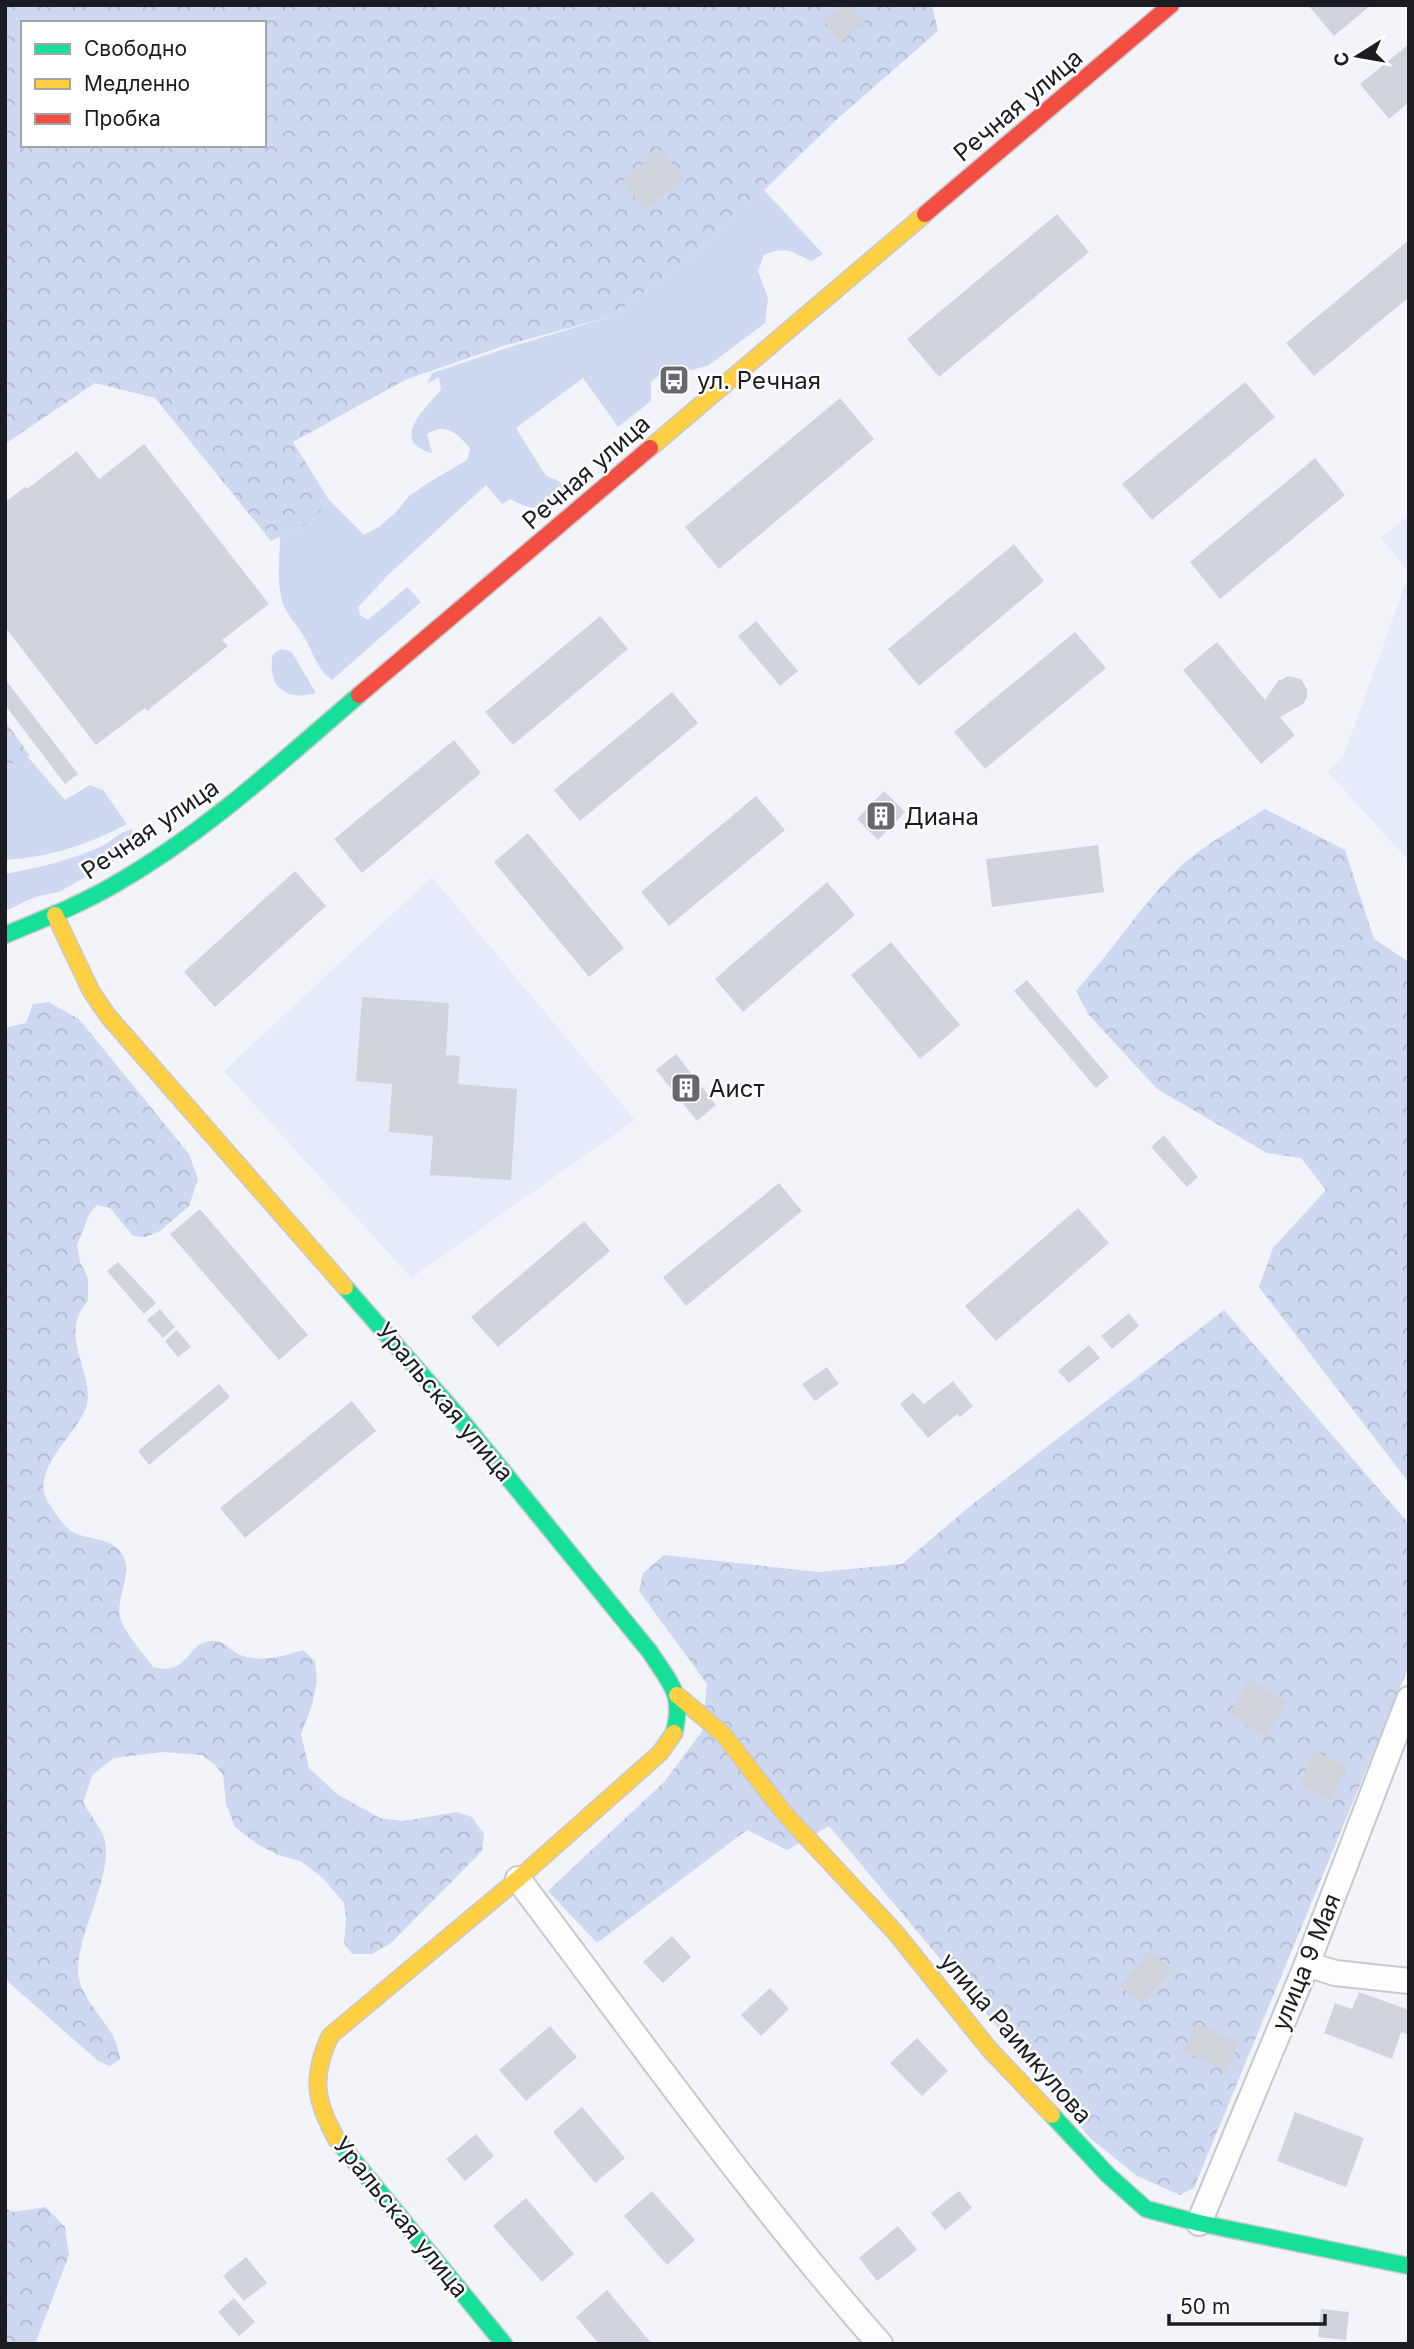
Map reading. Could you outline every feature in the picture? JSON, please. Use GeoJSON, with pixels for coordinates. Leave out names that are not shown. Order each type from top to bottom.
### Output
{"type":"FeatureCollection","features":[{"type":"Feature","properties":{"kind":"street","name":"Речная улица"},"geometry":{"type":"LineString","coordinates":[[5,936],[55,915],[120,882],[196,830],[250,788],[1171,5]]}},
{"type":"Feature","properties":{"kind":"street","name":"Уральская улица"},"geometry":{"type":"LineString","coordinates":[[55,915],[82,974],[108,1016],[457,1415],[650,1652],[677,1695],[679,1713],[674,1733],[660,1753],[518,1878],[330,2036],[320,2056],[316,2076],[324,2118],[338,2142],[504,2344]]}},
{"type":"Feature","properties":{"kind":"street","name":"улица Раимкулова"},"geometry":{"type":"LineString","coordinates":[[677,1695],[723,1734],[784,1813],[895,1932],[990,2050],[1108,2175],[1146,2209],[1199,2223],[1409,2266]]}},
{"type":"Feature","properties":{"kind":"street","name":"улица 9 Мая"},"geometry":{"type":"LineString","coordinates":[[1199,2223],[1307,1964],[1409,1699]]}},
{"type":"Feature","properties":{"kind":"street"},"geometry":{"type":"LineString","coordinates":[[518,1878],[765,2206],[880,2344]]}},
{"type":"Feature","properties":{"kind":"street"},"geometry":{"type":"LineString","coordinates":[[1307,1964],[1335,1973],[1409,1981]]}},
{"type":"Feature","properties":{"kind":"shaded area"},"geometry":{"type":"Polygon","coordinates":[[[1409,515],[1409,572],[1381,538],[1409,515]]]}},
{"type":"Feature","properties":{"kind":"shaded area"},"geometry":{"type":"Polygon","coordinates":[[[1409,574],[1409,861],[1327,771],[1343,757],[1409,574]]]}},
{"type":"Feature","properties":{"kind":"shaded area"},"geometry":{"type":"Polygon","coordinates":[[[432,877],[635,1120],[411,1278],[224,1071],[432,877]]]}},
{"type":"Feature","properties":{"kind":"green space"},"geometry":{"type":"Polygon","coordinates":[[[5,5],[932,5],[938,31],[836,120],[717,236],[613,316],[503,346],[405,380],[293,442],[329,500],[312,522],[271,541],[155,398],[95,383],[5,444],[5,5]]]}},
{"type":"Feature","properties":{"kind":"green space"},"geometry":{"type":"Polygon","coordinates":[[[764,190],[823,254],[811,261],[788,251],[764,255],[758,271],[768,298],[765,323],[709,365],[692,370],[665,370],[651,382],[651,401],[618,427],[583,378],[516,428],[546,476],[557,480],[565,488],[560,496],[548,505],[534,508],[510,499],[502,504],[486,485],[388,575],[358,607],[360,615],[368,620],[407,587],[421,602],[332,680],[327,676],[282,600],[279,582],[280,537],[312,522],[329,500],[364,535],[379,527],[409,496],[467,460],[470,448],[446,429],[427,434],[432,453],[419,448],[413,441],[411,433],[414,424],[441,390],[439,377],[427,384],[432,373],[613,316],[717,236],[764,190]]]}},
{"type":"Feature","properties":{"kind":"green space"},"geometry":{"type":"Polygon","coordinates":[[[281,649],[291,651],[316,693],[287,693],[276,683],[273,675],[273,654],[281,649]]]}},
{"type":"Feature","properties":{"kind":"green space"},"geometry":{"type":"Polygon","coordinates":[[[5,721],[30,756],[5,766],[5,721]]]}},
{"type":"Feature","properties":{"kind":"green space"},"geometry":{"type":"Polygon","coordinates":[[[27,756],[65,800],[90,785],[103,790],[127,824],[68,849],[5,860],[5,766],[27,756]]]}},
{"type":"Feature","properties":{"kind":"green space"},"geometry":{"type":"Polygon","coordinates":[[[1265,809],[1345,850],[1374,939],[1409,962],[1409,1483],[1259,1287],[1273,1248],[1326,1190],[1301,1158],[1267,1153],[1157,1089],[1089,1015],[1076,991],[1155,894],[1184,863],[1265,809]]]}},
{"type":"Feature","properties":{"kind":"green space"},"geometry":{"type":"Polygon","coordinates":[[[132,829],[133,844],[112,862],[59,892],[35,897],[5,911],[5,874],[75,857],[103,846],[132,829]]]}},
{"type":"Feature","properties":{"kind":"green space"},"geometry":{"type":"Polygon","coordinates":[[[48,1002],[79,1019],[189,1154],[198,1179],[189,1206],[160,1231],[146,1237],[133,1236],[110,1208],[97,1205],[90,1213],[77,1245],[80,1262],[88,1278],[88,1301],[79,1314],[76,1327],[76,1341],[88,1396],[86,1408],[47,1470],[44,1492],[48,1501],[59,1519],[71,1531],[110,1543],[120,1551],[126,1575],[120,1601],[120,1618],[153,1667],[175,1667],[205,1642],[218,1642],[250,1658],[281,1656],[303,1650],[315,1661],[317,1681],[312,1705],[301,1734],[309,1768],[337,1794],[380,1818],[403,1821],[457,1812],[472,1817],[484,1834],[482,1851],[391,1943],[372,1954],[352,1954],[344,1943],[344,1903],[322,1877],[300,1861],[278,1855],[257,1844],[235,1827],[226,1804],[223,1775],[215,1765],[202,1755],[163,1752],[114,1758],[93,1774],[83,1802],[103,1835],[106,1849],[101,1883],[83,1938],[78,1972],[82,1989],[117,2045],[120,2059],[110,2066],[98,2061],[5,1979],[5,1028],[26,1023],[33,1004],[48,1002]]]}},
{"type":"Feature","properties":{"kind":"green space"},"geometry":{"type":"Polygon","coordinates":[[[1224,1310],[1409,1524],[1409,1666],[1194,2188],[1180,2195],[1137,2176],[1090,2138],[829,1826],[787,1850],[747,1830],[597,1943],[548,1891],[665,1781],[702,1731],[707,1684],[639,1591],[643,1573],[664,1555],[818,1572],[902,1564],[969,1507],[1224,1310]]]}},
{"type":"Feature","properties":{"kind":"green space"},"geometry":{"type":"Polygon","coordinates":[[[46,2207],[65,2227],[69,2255],[35,2344],[5,2344],[5,2208],[12,2212],[46,2207]]]}},
{"type":"Feature","properties":{"kind":"building"},"geometry":{"type":"Polygon","coordinates":[[[842,5],[851,5],[865,22],[841,42],[824,21],[842,5]]]}},
{"type":"Feature","properties":{"kind":"building"},"geometry":{"type":"Polygon","coordinates":[[[1308,5],[1371,5],[1334,36],[1308,5]]]}},
{"type":"Feature","properties":{"kind":"building"},"geometry":{"type":"Polygon","coordinates":[[[1409,44],[1409,102],[1389,119],[1360,84],[1409,44]]]}},
{"type":"Feature","properties":{"kind":"building"},"geometry":{"type":"Polygon","coordinates":[[[661,150],[684,179],[645,210],[622,181],[661,150]]]}},
{"type":"Feature","properties":{"kind":"building"},"geometry":{"type":"Polygon","coordinates":[[[1057,214],[1089,252],[939,377],[907,339],[1057,214]]]}},
{"type":"Feature","properties":{"kind":"building"},"geometry":{"type":"Polygon","coordinates":[[[1409,240],[1409,297],[1314,376],[1286,343],[1409,240]]]}},
{"type":"Feature","properties":{"kind":"building"},"geometry":{"type":"Polygon","coordinates":[[[1245,382],[1275,417],[1152,520],[1122,484],[1245,382]]]}},
{"type":"Feature","properties":{"kind":"building"},"geometry":{"type":"Polygon","coordinates":[[[840,398],[874,439],[719,569],[685,527],[840,398]]]}},
{"type":"Feature","properties":{"kind":"building"},"geometry":{"type":"Polygon","coordinates":[[[144,444],[269,604],[222,640],[228,646],[147,711],[145,708],[96,745],[5,627],[5,502],[25,487],[27,489],[77,451],[99,479],[144,444]]]}},
{"type":"Feature","properties":{"kind":"building"},"geometry":{"type":"Polygon","coordinates":[[[1315,458],[1345,495],[1220,599],[1190,562],[1315,458]]]}},
{"type":"Feature","properties":{"kind":"building"},"geometry":{"type":"Polygon","coordinates":[[[1014,544],[1044,581],[919,686],[888,649],[1014,544]]]}},
{"type":"Feature","properties":{"kind":"building"},"geometry":{"type":"Polygon","coordinates":[[[600,616],[628,649],[513,745],[485,712],[600,616]]]}},
{"type":"Feature","properties":{"kind":"building"},"geometry":{"type":"Polygon","coordinates":[[[756,621],[798,671],[780,686],[738,636],[756,621]]]}},
{"type":"Feature","properties":{"kind":"building"},"geometry":{"type":"Polygon","coordinates":[[[1075,632],[1106,668],[985,769],[954,732],[1075,632]]]}},
{"type":"Feature","properties":{"kind":"building"},"geometry":{"type":"Polygon","coordinates":[[[1217,642],[1265,700],[1278,681],[1289,676],[1301,679],[1307,689],[1303,704],[1280,717],[1295,735],[1261,764],[1183,670],[1217,642]]]}},
{"type":"Feature","properties":{"kind":"building"},"geometry":{"type":"Polygon","coordinates":[[[5,679],[78,774],[65,784],[5,705],[5,679]]]}},
{"type":"Feature","properties":{"kind":"building"},"geometry":{"type":"Polygon","coordinates":[[[672,692],[698,723],[580,821],[554,790],[672,692]]]}},
{"type":"Feature","properties":{"kind":"building"},"geometry":{"type":"Polygon","coordinates":[[[454,740],[481,773],[362,873],[334,839],[454,740]]]}},
{"type":"Feature","properties":{"kind":"building","name":"Диана"},"geometry":{"type":"Polygon","coordinates":[[[884,791],[905,812],[878,840],[857,819],[884,791]]]}},
{"type":"Feature","properties":{"kind":"building"},"geometry":{"type":"Polygon","coordinates":[[[756,796],[785,830],[669,926],[641,892],[756,796]]]}},
{"type":"Feature","properties":{"kind":"building"},"geometry":{"type":"Polygon","coordinates":[[[528,833],[624,948],[589,977],[494,862],[528,833]]]}},
{"type":"Feature","properties":{"kind":"building"},"geometry":{"type":"Polygon","coordinates":[[[1098,845],[1104,892],[992,907],[986,859],[1098,845]]]}},
{"type":"Feature","properties":{"kind":"building"},"geometry":{"type":"Polygon","coordinates":[[[295,871],[326,906],[215,1007],[184,972],[295,871]]]}},
{"type":"Feature","properties":{"kind":"building"},"geometry":{"type":"Polygon","coordinates":[[[827,882],[855,915],[743,1012],[715,979],[827,882]]]}},
{"type":"Feature","properties":{"kind":"building"},"geometry":{"type":"Polygon","coordinates":[[[891,942],[960,1025],[920,1059],[851,975],[891,942]]]}},
{"type":"Feature","properties":{"kind":"building"},"geometry":{"type":"Polygon","coordinates":[[[1027,980],[1109,1077],[1096,1088],[1014,991],[1027,980]]]}},
{"type":"Feature","properties":{"kind":"building"},"geometry":{"type":"Polygon","coordinates":[[[362,997],[449,1003],[446,1055],[460,1056],[458,1084],[517,1089],[511,1180],[430,1175],[433,1136],[389,1132],[392,1084],[356,1081],[362,997]]]}},
{"type":"Feature","properties":{"kind":"building","name":"Аист"},"geometry":{"type":"Polygon","coordinates":[[[676,1054],[716,1105],[697,1121],[656,1070],[676,1054]]]}},
{"type":"Feature","properties":{"kind":"building"},"geometry":{"type":"Polygon","coordinates":[[[1164,1135],[1198,1177],[1187,1187],[1151,1147],[1164,1135]]]}},
{"type":"Feature","properties":{"kind":"building"},"geometry":{"type":"Polygon","coordinates":[[[779,1183],[802,1211],[686,1306],[663,1277],[779,1183]]]}},
{"type":"Feature","properties":{"kind":"building"},"geometry":{"type":"Polygon","coordinates":[[[1078,1208],[1109,1243],[996,1341],[965,1306],[1078,1208]]]}},
{"type":"Feature","properties":{"kind":"building"},"geometry":{"type":"Polygon","coordinates":[[[200,1209],[308,1335],[279,1360],[170,1234],[200,1209]]]}},
{"type":"Feature","properties":{"kind":"building"},"geometry":{"type":"Polygon","coordinates":[[[584,1221],[610,1251],[498,1347],[471,1317],[584,1221]]]}},
{"type":"Feature","properties":{"kind":"building"},"geometry":{"type":"Polygon","coordinates":[[[118,1262],[156,1303],[144,1314],[107,1271],[118,1262]]]}},
{"type":"Feature","properties":{"kind":"building"},"geometry":{"type":"Polygon","coordinates":[[[160,1309],[175,1327],[163,1338],[147,1320],[160,1309]]]}},
{"type":"Feature","properties":{"kind":"building"},"geometry":{"type":"Polygon","coordinates":[[[1129,1313],[1139,1326],[1112,1349],[1101,1336],[1129,1313]]]}},
{"type":"Feature","properties":{"kind":"building"},"geometry":{"type":"Polygon","coordinates":[[[177,1330],[191,1347],[178,1357],[165,1341],[177,1330]]]}},
{"type":"Feature","properties":{"kind":"building"},"geometry":{"type":"Polygon","coordinates":[[[1089,1345],[1100,1358],[1069,1383],[1058,1371],[1089,1345]]]}},
{"type":"Feature","properties":{"kind":"building"},"geometry":{"type":"Polygon","coordinates":[[[827,1367],[839,1384],[815,1401],[802,1384],[827,1367]]]}},
{"type":"Feature","properties":{"kind":"building"},"geometry":{"type":"Polygon","coordinates":[[[953,1381],[973,1406],[960,1417],[957,1414],[928,1438],[900,1404],[913,1393],[924,1404],[953,1381]]]}},
{"type":"Feature","properties":{"kind":"building"},"geometry":{"type":"Polygon","coordinates":[[[219,1384],[230,1397],[149,1465],[138,1451],[219,1384]]]}},
{"type":"Feature","properties":{"kind":"building"},"geometry":{"type":"Polygon","coordinates":[[[352,1401],[376,1431],[245,1538],[220,1508],[352,1401]]]}},
{"type":"Feature","properties":{"kind":"building"},"geometry":{"type":"Polygon","coordinates":[[[1249,1679],[1287,1702],[1266,1737],[1229,1714],[1249,1679]]]}},
{"type":"Feature","properties":{"kind":"building"},"geometry":{"type":"Polygon","coordinates":[[[1315,1751],[1347,1766],[1330,1800],[1299,1785],[1315,1751]]]}},
{"type":"Feature","properties":{"kind":"building"},"geometry":{"type":"Polygon","coordinates":[[[672,1936],[691,1957],[663,1983],[643,1962],[672,1936]]]}},
{"type":"Feature","properties":{"kind":"building"},"geometry":{"type":"Polygon","coordinates":[[[1150,1951],[1172,1969],[1142,2004],[1120,1986],[1150,1951]]]}},
{"type":"Feature","properties":{"kind":"building"},"geometry":{"type":"Polygon","coordinates":[[[770,1988],[789,2009],[761,2036],[741,2015],[770,1988]]]}},
{"type":"Feature","properties":{"kind":"building"},"geometry":{"type":"Polygon","coordinates":[[[1359,1992],[1409,2010],[1409,2035],[1401,2032],[1392,2059],[1324,2033],[1335,2003],[1352,2009],[1359,1992]]]}},
{"type":"Feature","properties":{"kind":"building"},"geometry":{"type":"Polygon","coordinates":[[[1196,2023],[1239,2042],[1226,2071],[1183,2051],[1196,2023]]]}},
{"type":"Feature","properties":{"kind":"building"},"geometry":{"type":"Polygon","coordinates":[[[550,2026],[577,2057],[526,2101],[499,2070],[550,2026]]]}},
{"type":"Feature","properties":{"kind":"building"},"geometry":{"type":"Polygon","coordinates":[[[917,2038],[948,2071],[922,2096],[890,2063],[917,2038]]]}},
{"type":"Feature","properties":{"kind":"building"},"geometry":{"type":"Polygon","coordinates":[[[582,2107],[625,2158],[595,2183],[553,2132],[582,2107]]]}},
{"type":"Feature","properties":{"kind":"building"},"geometry":{"type":"Polygon","coordinates":[[[1295,2112],[1364,2138],[1346,2187],[1277,2161],[1295,2112]]]}},
{"type":"Feature","properties":{"kind":"building"},"geometry":{"type":"Polygon","coordinates":[[[476,2134],[494,2156],[465,2181],[446,2159],[476,2134]]]}},
{"type":"Feature","properties":{"kind":"building"},"geometry":{"type":"Polygon","coordinates":[[[652,2191],[695,2240],[667,2265],[624,2216],[652,2191]]]}},
{"type":"Feature","properties":{"kind":"building"},"geometry":{"type":"Polygon","coordinates":[[[959,2191],[972,2208],[945,2230],[931,2213],[959,2191]]]}},
{"type":"Feature","properties":{"kind":"building"},"geometry":{"type":"Polygon","coordinates":[[[526,2198],[574,2254],[542,2282],[493,2226],[526,2198]]]}},
{"type":"Feature","properties":{"kind":"building"},"geometry":{"type":"Polygon","coordinates":[[[898,2226],[917,2250],[877,2281],[859,2258],[898,2226]]]}},
{"type":"Feature","properties":{"kind":"building"},"geometry":{"type":"Polygon","coordinates":[[[246,2257],[267,2283],[244,2301],[223,2276],[246,2257]]]}},
{"type":"Feature","properties":{"kind":"building"},"geometry":{"type":"Polygon","coordinates":[[[607,2290],[652,2344],[599,2344],[576,2317],[607,2290]]]}},
{"type":"Feature","properties":{"kind":"building"},"geometry":{"type":"Polygon","coordinates":[[[234,2298],[255,2322],[239,2336],[218,2312],[234,2298]]]}},
{"type":"Feature","properties":{"kind":"building"},"geometry":{"type":"Polygon","coordinates":[[[1321,2309],[1349,2312],[1346,2340],[1318,2337],[1321,2309]]]}},
{"type":"Feature","properties":{"kind":"traffic: fast"},"geometry":{"type":"LineString","coordinates":[[5,935],[90,898],[150,863],[243,795],[359,695]]}},
{"type":"Feature","properties":{"kind":"traffic: fast"},"geometry":{"type":"LineString","coordinates":[[345,1287],[457,1415],[650,1652],[674,1690],[677,1708],[674,1733]]}},
{"type":"Feature","properties":{"kind":"traffic: fast"},"geometry":{"type":"LineString","coordinates":[[1052,2115],[1108,2175],[1146,2209],[1199,2223],[1409,2266]]}},
{"type":"Feature","properties":{"kind":"traffic: fast"},"geometry":{"type":"LineString","coordinates":[[337,2140],[504,2344]]}},
{"type":"Feature","properties":{"kind":"traffic: slow"},"geometry":{"type":"LineString","coordinates":[[650,448],[925,214]]}},
{"type":"Feature","properties":{"kind":"traffic: slow"},"geometry":{"type":"LineString","coordinates":[[55,915],[91,991],[108,1016],[345,1287]]}},
{"type":"Feature","properties":{"kind":"traffic: slow"},"geometry":{"type":"LineString","coordinates":[[677,1695],[723,1734],[784,1813],[895,1932],[990,2050],[1052,2115]]}},
{"type":"Feature","properties":{"kind":"traffic: slow"},"geometry":{"type":"LineString","coordinates":[[337,2140],[324,2113],[318,2089],[320,2064],[330,2036],[518,1879],[660,1753],[674,1733]]}},
{"type":"Feature","properties":{"kind":"traffic: jam"},"geometry":{"type":"LineString","coordinates":[[925,214],[1171,5]]}},
{"type":"Feature","properties":{"kind":"traffic: jam"},"geometry":{"type":"LineString","coordinates":[[359,695],[650,448]]}},
{"type":"Feature","properties":{"kind":"place","name":"ул. Речная"},"geometry":{"type":"Point","coordinates":[674,380]}},
{"type":"Feature","properties":{"kind":"place","name":"Диана"},"geometry":{"type":"Point","coordinates":[881,816]}},
{"type":"Feature","properties":{"kind":"place","name":"Аист"},"geometry":{"type":"Point","coordinates":[686,1088]}}]}
